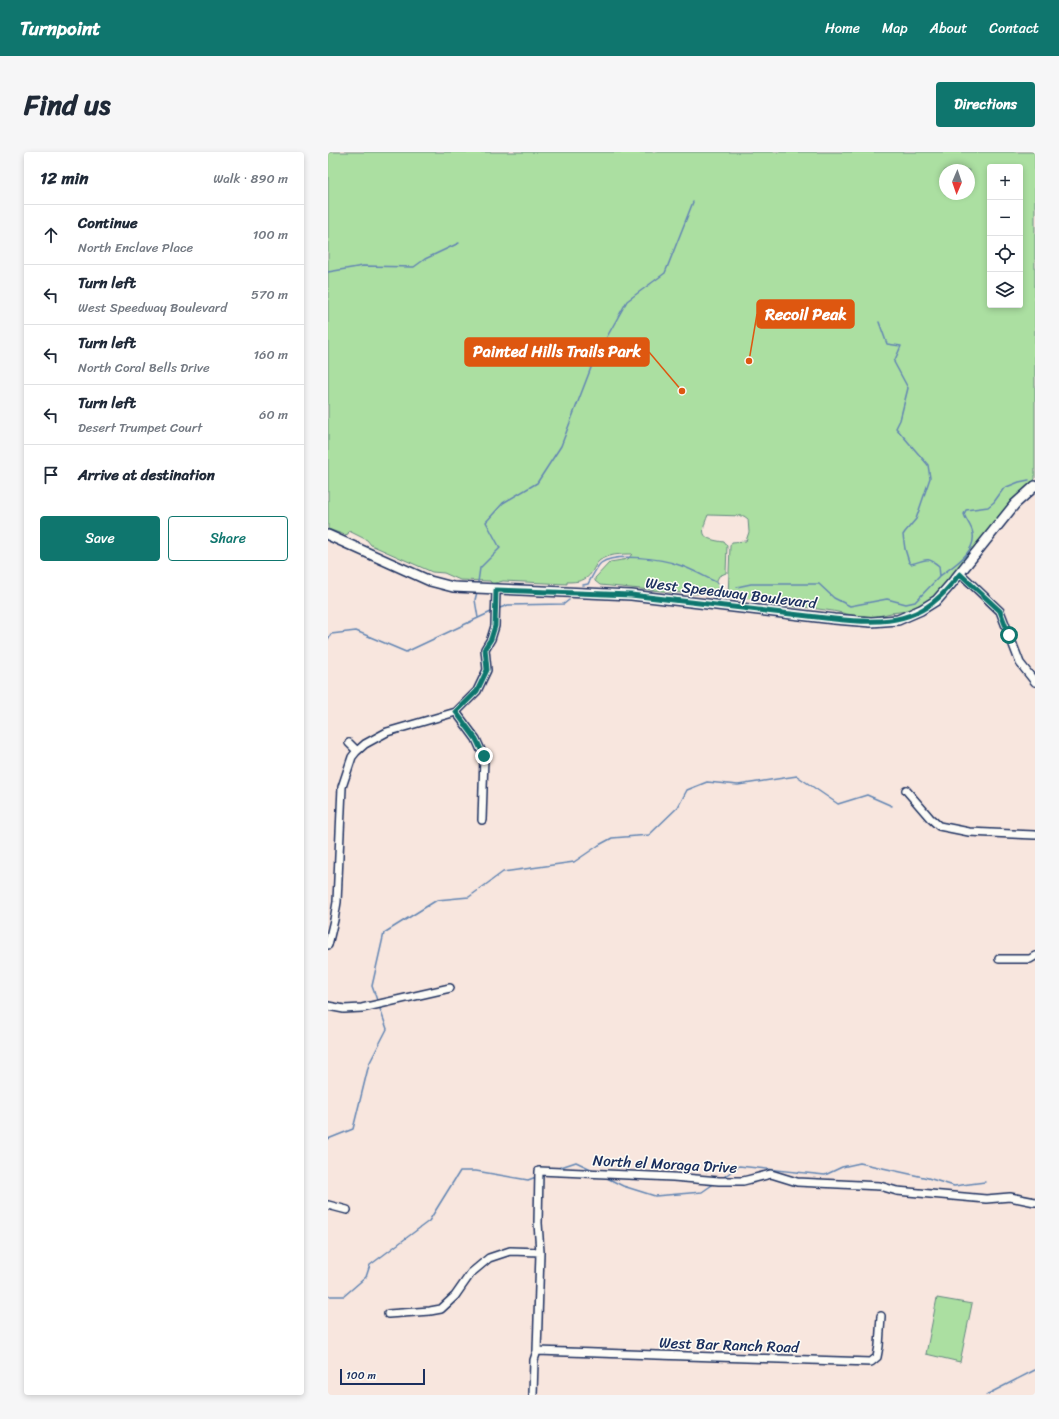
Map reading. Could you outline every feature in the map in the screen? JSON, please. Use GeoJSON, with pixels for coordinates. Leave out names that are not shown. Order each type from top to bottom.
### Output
{"type":"FeatureCollection","features":[{"type":"Feature","properties":{"kind":"main road","name":"West Speedway Boulevard"},"geometry":{"type":"LineString","coordinates":[[328,535],[430,581],[453,587],[631,595],[857,622],[885,622],[898,620],[921,610],[937,600],[960,574],[1015,504],[1035,486]]}},
{"type":"Feature","properties":{"kind":"street"},"geometry":{"type":"LineString","coordinates":[[960,574],[1000,611],[1020,663],[1035,682]]}},
{"type":"Feature","properties":{"kind":"street"},"geometry":{"type":"LineString","coordinates":[[328,945],[337,902],[342,787],[352,757],[365,744],[387,732],[456,712],[477,691],[487,670],[485,648],[491,639],[495,626],[496,590]]}},
{"type":"Feature","properties":{"kind":"street"},"geometry":{"type":"LineString","coordinates":[[456,712],[476,739],[484,756],[482,820]]}},
{"type":"Feature","properties":{"kind":"street"},"geometry":{"type":"LineString","coordinates":[[349,743],[357,751]]}},
{"type":"Feature","properties":{"kind":"street"},"geometry":{"type":"LineString","coordinates":[[906,790],[930,818],[939,826],[969,832],[1035,835]]}},
{"type":"Feature","properties":{"kind":"street"},"geometry":{"type":"LineString","coordinates":[[999,959],[1030,959],[1035,956]]}},
{"type":"Feature","properties":{"kind":"street"},"geometry":{"type":"LineString","coordinates":[[328,1006],[344,1010],[362,1008],[450,988]]}},
{"type":"Feature","properties":{"kind":"street","name":"North el Moraga Drive"},"geometry":{"type":"LineString","coordinates":[[532,1395],[534,1360],[537,1351],[540,1252],[538,1223],[539,1171],[673,1177],[719,1181],[743,1181],[771,1174],[797,1182],[880,1186],[897,1191],[986,1199],[1010,1197],[1035,1202]]}},
{"type":"Feature","properties":{"kind":"street"},"geometry":{"type":"LineString","coordinates":[[328,1205],[347,1210]]}},
{"type":"Feature","properties":{"kind":"street"},"geometry":{"type":"LineString","coordinates":[[388,1314],[441,1309],[455,1296],[471,1273],[489,1258],[510,1251],[540,1252]]}},
{"type":"Feature","properties":{"kind":"street","name":"West Bar Ranch Road"},"geometry":{"type":"LineString","coordinates":[[537,1351],[871,1362],[877,1357],[881,1316]]}},
{"type":"Feature","properties":{"kind":"green space"},"geometry":{"type":"Polygon","coordinates":[[[328,152],[1035,152],[1035,479],[1001,513],[955,576],[925,605],[908,611],[874,617],[861,617],[758,599],[728,598],[730,546],[732,542],[746,541],[749,532],[748,519],[744,516],[708,515],[704,528],[705,535],[707,538],[724,542],[727,546],[726,573],[719,576],[717,580],[718,590],[713,593],[692,594],[600,585],[595,581],[595,578],[610,562],[628,559],[632,554],[606,557],[598,562],[587,577],[578,581],[567,582],[567,584],[503,581],[492,584],[490,581],[460,580],[444,573],[432,572],[371,545],[367,540],[349,531],[348,534],[345,535],[328,529],[328,152]]]}},
{"type":"Feature","properties":{"kind":"green space"},"geometry":{"type":"Polygon","coordinates":[[[937,1298],[972,1304],[960,1362],[926,1354],[937,1298]]]}},
{"type":"Feature","properties":{"kind":"waterway"},"geometry":{"type":"LineString","coordinates":[[478,582],[480,568],[500,548],[486,522],[503,503],[537,483],[561,446],[594,360],[627,301],[665,273],[693,202]]}},
{"type":"Feature","properties":{"kind":"waterway"},"geometry":{"type":"LineString","coordinates":[[328,272],[363,266],[414,267],[425,259],[459,243]]}},
{"type":"Feature","properties":{"kind":"waterway"},"geometry":{"type":"LineString","coordinates":[[737,587],[751,584],[819,584],[834,598],[850,606],[887,599],[906,604],[915,602],[940,576],[939,566],[931,561],[925,560],[911,564],[905,549],[903,535],[916,519],[930,478],[928,465],[896,428],[900,420],[908,388],[894,362],[901,346],[887,344],[879,322]]}},
{"type":"Feature","properties":{"kind":"waterway"},"geometry":{"type":"LineString","coordinates":[[940,576],[957,563],[971,547],[973,534],[964,514],[966,510],[988,507],[994,502],[1004,488],[1029,480]]}},
{"type":"Feature","properties":{"kind":"waterway"},"geometry":{"type":"LineString","coordinates":[[583,585],[588,584],[601,563],[608,560],[628,557],[672,563],[689,569],[718,583]]}},
{"type":"Feature","properties":{"kind":"waterway"},"geometry":{"type":"LineString","coordinates":[[477,592],[475,600],[478,618]]}},
{"type":"Feature","properties":{"kind":"waterway"},"geometry":{"type":"LineString","coordinates":[[500,608],[508,605],[564,604],[569,600]]}},
{"type":"Feature","properties":{"kind":"waterway"},"geometry":{"type":"LineString","coordinates":[[328,639],[331,634],[356,631],[406,652],[491,612]]}},
{"type":"Feature","properties":{"kind":"waterway"},"geometry":{"type":"LineString","coordinates":[[378,1003],[372,986],[384,933],[437,900],[469,897],[503,872],[574,862],[612,838],[649,835],[678,807],[687,790],[707,782],[738,785],[797,776],[838,804],[867,795],[892,806]]}},
{"type":"Feature","properties":{"kind":"waterway"},"geometry":{"type":"LineString","coordinates":[[328,1139],[353,1129],[369,1064],[387,1029],[379,1006]]}},
{"type":"Feature","properties":{"kind":"waterway"},"geometry":{"type":"LineString","coordinates":[[558,1168],[576,1162],[593,1170]]}},
{"type":"Feature","properties":{"kind":"waterway"},"geometry":{"type":"LineString","coordinates":[[721,1179],[739,1166],[825,1175],[842,1167],[860,1163],[928,1178],[954,1186],[985,1182]]}},
{"type":"Feature","properties":{"kind":"waterway"},"geometry":{"type":"LineString","coordinates":[[328,1296],[344,1296],[366,1277],[370,1265],[429,1221],[460,1171],[476,1171],[528,1180],[536,1177]]}},
{"type":"Feature","properties":{"kind":"waterway"},"geometry":{"type":"LineString","coordinates":[[605,1177],[623,1186],[655,1196],[702,1192],[715,1183]]}},
{"type":"Feature","properties":{"kind":"waterway"},"geometry":{"type":"LineString","coordinates":[[986,1395],[1035,1370]]}},
{"type":"Feature","properties":{"kind":"place","name":"Recoil Peak"},"geometry":{"type":"Point","coordinates":[749,361]}},
{"type":"Feature","properties":{"kind":"place","name":"Painted Hills Trails Park"},"geometry":{"type":"Point","coordinates":[682,391]}},
{"type":"Feature","properties":{"kind":"route"},"geometry":{"type":"LineString","coordinates":[[484,756],[476,739],[456,712],[477,691],[487,670],[485,648],[491,639],[495,626],[496,590],[631,595],[857,622],[885,622],[898,620],[921,610],[937,600],[960,574],[1000,611],[1009,635]]}}]}
